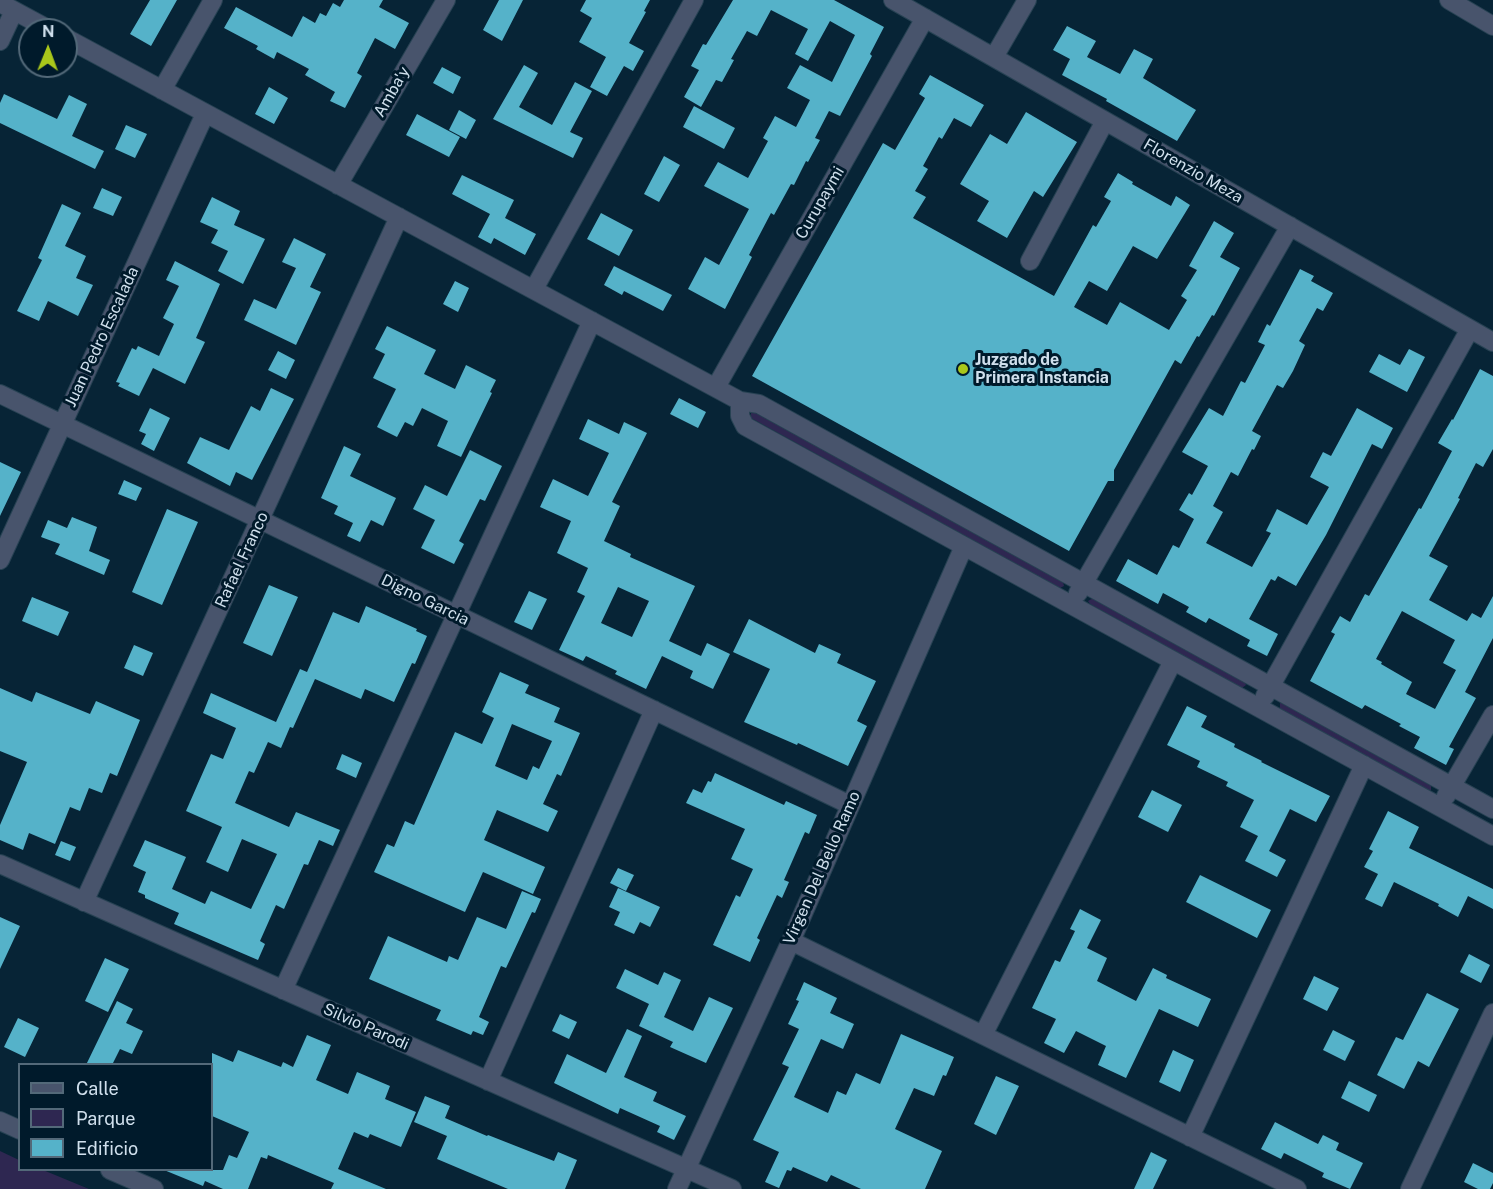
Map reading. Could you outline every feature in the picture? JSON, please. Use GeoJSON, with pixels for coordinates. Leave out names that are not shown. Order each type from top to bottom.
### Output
{"type":"FeatureCollection","features":[{"type":"Feature","properties":{"kind":"street"},"geometry":{"type":"LineString","coordinates":[[162,90],[213,0]]}},
{"type":"Feature","properties":{"kind":"street","name":"Amba'y"},"geometry":{"type":"LineString","coordinates":[[338,185],[446,0]]}},
{"type":"Feature","properties":{"kind":"street"},"geometry":{"type":"LineString","coordinates":[[534,289],[694,0]]}},
{"type":"Feature","properties":{"kind":"street","name":"Florenzio Meza"},"geometry":{"type":"LineString","coordinates":[[893,0],[1493,342]]}},
{"type":"Feature","properties":{"kind":"street"},"geometry":{"type":"LineString","coordinates":[[994,57],[1027,0]]}},
{"type":"Feature","properties":{"kind":"street"},"geometry":{"type":"LineString","coordinates":[[1449,0],[1493,26]]}},
{"type":"Feature","properties":{"kind":"street"},"geometry":{"type":"LineString","coordinates":[[0,41],[7,7],[28,18]]}},
{"type":"Feature","properties":{"kind":"street","name":"Curupaymi"},"geometry":{"type":"LineString","coordinates":[[716,387],[924,18]]}},
{"type":"Feature","properties":{"kind":"street"},"geometry":{"type":"LineString","coordinates":[[78,44],[740,400],[759,404],[1493,809]]}},
{"type":"Feature","properties":{"kind":"street","name":"Juan Pedro Escalada"},"geometry":{"type":"LineString","coordinates":[[0,560],[205,114]]}},
{"type":"Feature","properties":{"kind":"street"},"geometry":{"type":"LineString","coordinates":[[1030,261],[1104,121]]}},
{"type":"Feature","properties":{"kind":"street","name":"Rafael Franco"},"geometry":{"type":"LineString","coordinates":[[84,902],[399,217]]}},
{"type":"Feature","properties":{"kind":"street"},"geometry":{"type":"LineString","coordinates":[[1071,605],[1290,226]]}},
{"type":"Feature","properties":{"kind":"street"},"geometry":{"type":"LineString","coordinates":[[283,990],[592,321]]}},
{"type":"Feature","properties":{"kind":"street"},"geometry":{"type":"LineString","coordinates":[[1258,708],[1470,329]]}},
{"type":"Feature","properties":{"kind":"street","name":"Digno Garcia"},"geometry":{"type":"LineString","coordinates":[[0,394],[850,805]]}},
{"type":"Feature","properties":{"kind":"street"},"geometry":{"type":"LineString","coordinates":[[740,400],[740,416],[745,426],[1493,836]]}},
{"type":"Feature","properties":{"kind":"street","name":"Virgen Del Bello Ramo"},"geometry":{"type":"LineString","coordinates":[[677,1189],[790,941],[964,546]]}},
{"type":"Feature","properties":{"kind":"street"},"geometry":{"type":"LineString","coordinates":[[983,1035],[1173,661]]}},
{"type":"Feature","properties":{"kind":"street"},"geometry":{"type":"LineString","coordinates":[[488,1081],[654,710]]}},
{"type":"Feature","properties":{"kind":"street"},"geometry":{"type":"LineString","coordinates":[[1440,807],[1493,715]]}},
{"type":"Feature","properties":{"kind":"street"},"geometry":{"type":"LineString","coordinates":[[1190,1137],[1364,765]]}},
{"type":"Feature","properties":{"kind":"street","name":"Silvio Parodi"},"geometry":{"type":"LineString","coordinates":[[0,864],[732,1189]]}},
{"type":"Feature","properties":{"kind":"street"},"geometry":{"type":"LineString","coordinates":[[790,941],[1297,1189]]}},
{"type":"Feature","properties":{"kind":"street"},"geometry":{"type":"LineString","coordinates":[[1410,1189],[1493,1013]]}},
{"type":"Feature","properties":{"kind":"street"},"geometry":{"type":"LineString","coordinates":[[0,1121],[18,1129]]}},
{"type":"Feature","properties":{"kind":"street"},"geometry":{"type":"LineString","coordinates":[[112,1171],[154,1189]]}},
{"type":"Feature","properties":{"kind":"green space"},"geometry":{"type":"Polygon","coordinates":[[[751,412],[1063,582],[1064,586],[1060,588],[751,418],[751,412]]]}},
{"type":"Feature","properties":{"kind":"green space"},"geometry":{"type":"Polygon","coordinates":[[[1093,598],[1245,682],[1246,685],[1242,688],[1090,604],[1088,601],[1093,598]]]}},
{"type":"Feature","properties":{"kind":"green space"},"geometry":{"type":"Polygon","coordinates":[[[1280,703],[1431,784],[1431,790],[1280,709],[1280,703]]]}},
{"type":"Feature","properties":{"kind":"green space"},"geometry":{"type":"Polygon","coordinates":[[[0,1151],[18,1160],[18,1171],[45,1171],[89,1189],[0,1189],[0,1151]]]}},
{"type":"Feature","properties":{"kind":"building"},"geometry":{"type":"Polygon","coordinates":[[[150,0],[177,0],[151,46],[130,34],[150,0]]]}},
{"type":"Feature","properties":{"kind":"building"},"geometry":{"type":"Polygon","coordinates":[[[344,0],[383,0],[379,7],[409,23],[395,49],[375,38],[357,73],[362,76],[345,108],[330,101],[335,92],[305,75],[309,69],[277,52],[274,59],[256,49],[258,46],[224,28],[236,7],[292,37],[303,16],[315,23],[320,13],[326,16],[333,3],[340,7],[344,0]]]}},
{"type":"Feature","properties":{"kind":"building"},"geometry":{"type":"Polygon","coordinates":[[[499,0],[523,0],[502,41],[483,30],[499,0]]]}},
{"type":"Feature","properties":{"kind":"building"},"geometry":{"type":"Polygon","coordinates":[[[586,0],[650,0],[629,43],[644,51],[633,71],[624,66],[607,96],[590,87],[606,57],[579,42],[592,18],[580,11],[586,0]]]}},
{"type":"Feature","properties":{"kind":"building"},"geometry":{"type":"Polygon","coordinates":[[[733,0],[834,0],[884,27],[870,54],[872,56],[840,116],[829,111],[815,138],[820,140],[808,162],[806,161],[794,185],[791,184],[774,215],[771,213],[749,255],[752,257],[725,309],[688,289],[705,257],[719,265],[749,209],[704,186],[718,162],[748,178],[768,141],[763,138],[775,116],[796,127],[810,100],[787,88],[800,65],[832,82],[855,35],[830,21],[808,61],[795,54],[808,29],[771,10],[757,36],[747,31],[731,59],[734,60],[722,82],[716,80],[701,107],[684,97],[699,70],[691,66],[733,0]]]}},
{"type":"Feature","properties":{"kind":"building"},"geometry":{"type":"Polygon","coordinates":[[[1067,26],[1096,41],[1087,57],[1120,74],[1134,49],[1153,59],[1143,78],[1196,110],[1177,141],[1062,75],[1070,59],[1053,50],[1067,26]]]}},
{"type":"Feature","properties":{"kind":"building"},"geometry":{"type":"Polygon","coordinates":[[[524,65],[538,73],[519,107],[552,125],[575,82],[592,91],[570,132],[583,138],[573,158],[493,119],[524,65]]]}},
{"type":"Feature","properties":{"kind":"building"},"geometry":{"type":"Polygon","coordinates":[[[442,67],[461,77],[453,94],[433,83],[442,67]]]}},
{"type":"Feature","properties":{"kind":"building","name":"Juzgado de Primera Instancia"},"geometry":{"type":"Polygon","coordinates":[[[930,75],[984,105],[971,127],[954,118],[942,139],[939,137],[923,166],[928,169],[915,191],[926,197],[913,218],[1054,296],[1093,225],[1096,227],[1111,201],[1104,197],[1118,173],[1133,182],[1132,184],[1171,206],[1176,196],[1190,205],[1157,259],[1133,246],[1107,291],[1089,281],[1074,307],[1107,325],[1120,302],[1169,330],[1187,300],[1181,296],[1197,270],[1189,266],[1214,221],[1234,233],[1220,257],[1240,268],[1214,316],[1212,315],[1199,337],[1197,336],[1181,364],[1175,360],[1114,470],[1114,481],[1108,481],[1069,551],[752,376],[883,143],[895,150],[925,98],[919,94],[930,75]]]}},
{"type":"Feature","properties":{"kind":"building"},"geometry":{"type":"Polygon","coordinates":[[[269,87],[288,98],[274,124],[255,114],[269,87]]]}},
{"type":"Feature","properties":{"kind":"building"},"geometry":{"type":"Polygon","coordinates":[[[4,94],[57,119],[69,95],[87,104],[72,136],[104,151],[95,169],[0,123],[0,103],[4,94]]]}},
{"type":"Feature","properties":{"kind":"building"},"geometry":{"type":"Polygon","coordinates":[[[694,106],[735,128],[724,149],[683,127],[694,106]]]}},
{"type":"Feature","properties":{"kind":"building"},"geometry":{"type":"Polygon","coordinates":[[[459,110],[476,120],[466,139],[449,130],[459,110]]]}},
{"type":"Feature","properties":{"kind":"building"},"geometry":{"type":"Polygon","coordinates":[[[1026,112],[1077,142],[1043,197],[1034,191],[1007,238],[977,221],[989,201],[960,184],[990,134],[1007,144],[1026,112]]]}},
{"type":"Feature","properties":{"kind":"building"},"geometry":{"type":"Polygon","coordinates":[[[417,114],[460,137],[449,157],[406,135],[417,114]]]}},
{"type":"Feature","properties":{"kind":"building"},"geometry":{"type":"Polygon","coordinates":[[[126,125],[147,134],[135,158],[115,149],[126,125]]]}},
{"type":"Feature","properties":{"kind":"building"},"geometry":{"type":"Polygon","coordinates":[[[664,156],[680,165],[659,202],[644,194],[664,156]]]}},
{"type":"Feature","properties":{"kind":"building"},"geometry":{"type":"Polygon","coordinates":[[[462,175],[514,200],[505,218],[536,234],[525,255],[494,238],[491,244],[478,237],[490,214],[452,194],[462,175]]]}},
{"type":"Feature","properties":{"kind":"building"},"geometry":{"type":"Polygon","coordinates":[[[102,188],[122,197],[113,216],[93,208],[102,188]]]}},
{"type":"Feature","properties":{"kind":"building"},"geometry":{"type":"Polygon","coordinates":[[[212,197],[240,211],[234,225],[265,239],[243,284],[218,271],[228,251],[211,243],[218,230],[200,222],[212,197]]]}},
{"type":"Feature","properties":{"kind":"building"},"geometry":{"type":"Polygon","coordinates":[[[62,204],[81,213],[65,246],[86,256],[76,278],[93,285],[78,316],[48,301],[39,321],[17,311],[42,260],[38,258],[62,204]]]}},
{"type":"Feature","properties":{"kind":"building"},"geometry":{"type":"Polygon","coordinates":[[[601,213],[633,230],[619,256],[587,239],[601,213]]]}},
{"type":"Feature","properties":{"kind":"building"},"geometry":{"type":"Polygon","coordinates":[[[294,238],[326,254],[310,287],[321,292],[296,345],[244,320],[254,299],[276,309],[296,268],[282,262],[294,238]]]}},
{"type":"Feature","properties":{"kind":"building"},"geometry":{"type":"Polygon","coordinates":[[[175,261],[220,284],[196,338],[205,342],[185,384],[153,368],[139,396],[118,386],[120,383],[116,382],[132,348],[136,350],[138,346],[159,356],[174,324],[163,318],[179,286],[166,280],[175,261]]]}},
{"type":"Feature","properties":{"kind":"building"},"geometry":{"type":"Polygon","coordinates":[[[614,266],[672,295],[663,311],[624,291],[622,295],[604,285],[614,266]]]}},
{"type":"Feature","properties":{"kind":"building"},"geometry":{"type":"Polygon","coordinates":[[[1300,269],[1314,276],[1311,281],[1333,293],[1323,311],[1317,308],[1299,341],[1305,345],[1293,371],[1283,388],[1277,385],[1252,431],[1261,436],[1254,450],[1252,449],[1238,476],[1231,472],[1213,506],[1223,512],[1206,543],[1252,567],[1271,533],[1266,531],[1277,509],[1307,525],[1329,487],[1310,477],[1323,452],[1331,456],[1357,408],[1393,428],[1382,449],[1372,444],[1326,535],[1296,586],[1278,576],[1275,581],[1271,579],[1249,619],[1278,634],[1267,656],[1247,646],[1250,640],[1209,618],[1206,623],[1186,612],[1189,607],[1163,593],[1158,604],[1116,581],[1128,559],[1157,575],[1173,545],[1179,548],[1194,519],[1179,510],[1189,493],[1192,495],[1208,466],[1182,452],[1209,408],[1223,416],[1241,381],[1245,383],[1265,345],[1258,342],[1267,324],[1270,326],[1300,269]]]}},
{"type":"Feature","properties":{"kind":"building"},"geometry":{"type":"Polygon","coordinates":[[[455,281],[469,288],[458,312],[443,304],[455,281]]]}},
{"type":"Feature","properties":{"kind":"building"},"geometry":{"type":"Polygon","coordinates":[[[387,326],[436,350],[424,374],[455,389],[466,365],[496,380],[461,457],[437,446],[448,421],[422,408],[413,426],[405,422],[397,437],[377,427],[396,389],[373,378],[385,354],[375,349],[387,326]]]}},
{"type":"Feature","properties":{"kind":"building"},"geometry":{"type":"Polygon","coordinates":[[[1409,349],[1425,357],[1407,392],[1369,372],[1379,354],[1400,365],[1409,349]]]}},
{"type":"Feature","properties":{"kind":"building"},"geometry":{"type":"Polygon","coordinates":[[[278,351],[295,360],[286,379],[268,370],[278,351]]]}},
{"type":"Feature","properties":{"kind":"building"},"geometry":{"type":"Polygon","coordinates":[[[1480,369],[1493,376],[1493,449],[1483,467],[1476,463],[1458,498],[1460,499],[1429,556],[1448,566],[1429,600],[1467,621],[1472,613],[1481,618],[1493,596],[1493,638],[1465,692],[1476,698],[1449,747],[1454,749],[1446,765],[1414,748],[1420,737],[1399,726],[1401,724],[1365,705],[1362,709],[1310,681],[1335,634],[1331,632],[1340,616],[1350,622],[1365,594],[1369,596],[1419,508],[1421,509],[1452,451],[1438,443],[1480,369]],[[1402,611],[1376,659],[1412,682],[1406,694],[1435,709],[1456,670],[1443,663],[1455,640],[1402,611]]]}},
{"type":"Feature","properties":{"kind":"building"},"geometry":{"type":"Polygon","coordinates":[[[271,388],[294,399],[252,480],[236,472],[230,486],[187,463],[200,437],[229,450],[251,406],[260,411],[271,388]]]}},
{"type":"Feature","properties":{"kind":"building"},"geometry":{"type":"Polygon","coordinates":[[[679,398],[706,412],[698,428],[670,414],[679,398]]]}},
{"type":"Feature","properties":{"kind":"building"},"geometry":{"type":"Polygon","coordinates":[[[150,408],[170,418],[154,451],[141,444],[146,434],[139,431],[150,408]]]}},
{"type":"Feature","properties":{"kind":"building"},"geometry":{"type":"Polygon","coordinates":[[[588,419],[619,434],[624,422],[647,433],[612,502],[620,506],[604,541],[631,554],[630,557],[695,586],[669,641],[701,656],[707,643],[730,654],[713,689],[690,678],[693,671],[662,656],[646,689],[586,656],[583,661],[559,650],[585,596],[577,592],[588,568],[557,553],[571,521],[540,507],[553,479],[588,496],[609,453],[579,439],[588,419]],[[618,587],[601,623],[632,637],[649,601],[618,587]]]}},
{"type":"Feature","properties":{"kind":"building"},"geometry":{"type":"Polygon","coordinates":[[[344,446],[361,454],[350,476],[396,498],[383,526],[371,520],[360,542],[347,536],[353,523],[334,514],[338,506],[321,498],[344,446]]]}},
{"type":"Feature","properties":{"kind":"building"},"geometry":{"type":"Polygon","coordinates":[[[470,450],[502,466],[485,501],[480,499],[459,541],[464,544],[454,564],[421,548],[435,520],[413,509],[425,485],[447,496],[470,450]]]}},
{"type":"Feature","properties":{"kind":"building"},"geometry":{"type":"Polygon","coordinates":[[[0,462],[21,472],[0,516],[0,462]]]}},
{"type":"Feature","properties":{"kind":"building"},"geometry":{"type":"Polygon","coordinates":[[[124,480],[142,488],[136,501],[118,494],[124,480]]]}},
{"type":"Feature","properties":{"kind":"building"},"geometry":{"type":"Polygon","coordinates":[[[167,509],[198,522],[162,605],[132,592],[167,509]]]}},
{"type":"Feature","properties":{"kind":"building"},"geometry":{"type":"Polygon","coordinates":[[[72,517],[97,527],[89,551],[110,560],[104,575],[55,554],[60,544],[41,537],[48,520],[67,528],[72,517]]]}},
{"type":"Feature","properties":{"kind":"building"},"geometry":{"type":"Polygon","coordinates":[[[269,585],[298,597],[272,656],[243,643],[269,585]]]}},
{"type":"Feature","properties":{"kind":"building"},"geometry":{"type":"Polygon","coordinates":[[[529,591],[547,599],[532,630],[514,622],[529,591]]]}},
{"type":"Feature","properties":{"kind":"building"},"geometry":{"type":"Polygon","coordinates":[[[32,597],[69,612],[58,636],[22,621],[32,597]]]}},
{"type":"Feature","properties":{"kind":"building"},"geometry":{"type":"Polygon","coordinates":[[[366,606],[417,629],[416,631],[427,636],[394,702],[365,689],[361,699],[315,679],[293,728],[290,727],[281,748],[268,742],[254,773],[249,771],[235,803],[289,827],[296,812],[340,830],[333,846],[319,840],[308,865],[304,864],[284,909],[276,905],[260,941],[265,944],[258,960],[174,924],[179,913],[145,898],[145,895],[138,892],[146,872],[133,866],[145,840],[186,857],[172,889],[205,904],[211,891],[251,909],[277,854],[242,839],[228,872],[206,862],[222,827],[186,811],[211,754],[223,759],[236,728],[203,713],[211,693],[276,722],[300,669],[307,672],[333,612],[359,623],[366,606]]]}},
{"type":"Feature","properties":{"kind":"building"},"geometry":{"type":"Polygon","coordinates":[[[749,619],[815,653],[819,644],[841,654],[837,663],[876,681],[857,721],[867,726],[848,766],[744,722],[770,669],[733,652],[749,619]]]}},
{"type":"Feature","properties":{"kind":"building"},"geometry":{"type":"Polygon","coordinates":[[[134,645],[153,653],[143,676],[124,668],[134,645]]]}},
{"type":"Feature","properties":{"kind":"building"},"geometry":{"type":"Polygon","coordinates":[[[500,672],[529,685],[525,693],[560,708],[554,722],[580,733],[561,776],[557,774],[543,804],[558,811],[548,832],[497,810],[484,840],[545,867],[533,894],[483,872],[465,912],[374,872],[387,844],[394,847],[405,821],[414,825],[455,732],[482,744],[494,718],[482,712],[500,672]],[[512,724],[495,766],[527,780],[533,766],[539,769],[552,741],[512,724]]]}},
{"type":"Feature","properties":{"kind":"building"},"geometry":{"type":"Polygon","coordinates":[[[0,688],[32,702],[36,692],[90,714],[96,701],[140,720],[117,776],[110,773],[102,793],[89,788],[80,811],[70,807],[55,844],[29,833],[23,850],[0,840],[0,825],[27,762],[0,751],[0,688]]]}},
{"type":"Feature","properties":{"kind":"building"},"geometry":{"type":"Polygon","coordinates":[[[1187,706],[1207,716],[1201,727],[1235,744],[1234,747],[1261,762],[1330,796],[1316,822],[1290,809],[1269,851],[1286,860],[1277,877],[1245,861],[1258,836],[1240,827],[1254,800],[1226,786],[1228,782],[1197,767],[1200,761],[1167,745],[1187,706]]]}},
{"type":"Feature","properties":{"kind":"building"},"geometry":{"type":"Polygon","coordinates":[[[342,754],[362,763],[356,778],[336,769],[342,754]]]}},
{"type":"Feature","properties":{"kind":"building"},"geometry":{"type":"Polygon","coordinates":[[[715,773],[784,805],[786,801],[817,815],[809,834],[805,832],[784,880],[789,882],[782,898],[777,895],[757,938],[760,940],[750,962],[713,945],[736,895],[740,897],[753,869],[731,859],[745,829],[686,803],[693,789],[702,793],[715,773]]]}},
{"type":"Feature","properties":{"kind":"building"},"geometry":{"type":"Polygon","coordinates":[[[1152,790],[1182,805],[1168,832],[1138,817],[1152,790]]]}},
{"type":"Feature","properties":{"kind":"building"},"geometry":{"type":"Polygon","coordinates":[[[1388,811],[1419,827],[1409,848],[1493,889],[1493,909],[1468,896],[1458,917],[1438,906],[1439,904],[1394,882],[1382,907],[1365,899],[1378,874],[1364,867],[1373,851],[1369,849],[1388,811]]]}},
{"type":"Feature","properties":{"kind":"building"},"geometry":{"type":"Polygon","coordinates":[[[61,841],[76,847],[70,861],[55,855],[61,841]]]}},
{"type":"Feature","properties":{"kind":"building"},"geometry":{"type":"Polygon","coordinates":[[[618,868],[634,875],[626,891],[610,883],[618,868]]]}},
{"type":"Feature","properties":{"kind":"building"},"geometry":{"type":"Polygon","coordinates":[[[1200,875],[1271,910],[1257,938],[1186,902],[1200,875]]]}},
{"type":"Feature","properties":{"kind":"building"},"geometry":{"type":"Polygon","coordinates":[[[618,888],[660,907],[650,927],[640,922],[634,934],[614,925],[620,912],[609,907],[618,888]]]}},
{"type":"Feature","properties":{"kind":"building"},"geometry":{"type":"Polygon","coordinates":[[[522,891],[541,899],[535,913],[532,912],[506,968],[501,966],[479,1017],[489,1022],[483,1035],[473,1031],[471,1035],[436,1020],[441,1010],[369,979],[388,936],[447,962],[449,956],[458,960],[477,917],[506,929],[522,891]]]}},
{"type":"Feature","properties":{"kind":"building"},"geometry":{"type":"Polygon","coordinates":[[[1080,909],[1101,920],[1087,948],[1107,958],[1097,981],[1136,1001],[1153,968],[1167,975],[1166,978],[1211,999],[1198,1027],[1159,1009],[1126,1078],[1098,1065],[1106,1046],[1076,1031],[1064,1053],[1044,1043],[1056,1019],[1032,1008],[1055,960],[1060,962],[1075,931],[1070,929],[1080,909]]]}},
{"type":"Feature","properties":{"kind":"building"},"geometry":{"type":"Polygon","coordinates":[[[0,917],[20,926],[0,969],[0,917]]]}},
{"type":"Feature","properties":{"kind":"building"},"geometry":{"type":"Polygon","coordinates":[[[1469,954],[1490,965],[1481,983],[1460,972],[1469,954]]]}},
{"type":"Feature","properties":{"kind":"building"},"geometry":{"type":"Polygon","coordinates":[[[105,958],[129,969],[108,1012],[85,1001],[105,958]]]}},
{"type":"Feature","properties":{"kind":"building"},"geometry":{"type":"Polygon","coordinates":[[[625,969],[658,985],[664,972],[681,980],[664,1017],[693,1031],[709,997],[733,1008],[706,1063],[670,1047],[673,1042],[639,1026],[649,1004],[616,988],[625,969]]]}},
{"type":"Feature","properties":{"kind":"building"},"geometry":{"type":"Polygon","coordinates":[[[1314,976],[1339,988],[1327,1011],[1303,999],[1314,976]]]}},
{"type":"Feature","properties":{"kind":"building"},"geometry":{"type":"Polygon","coordinates":[[[804,982],[837,998],[830,1013],[854,1024],[843,1049],[821,1039],[794,1097],[828,1113],[837,1091],[846,1095],[856,1073],[880,1084],[901,1034],[954,1057],[934,1096],[914,1088],[895,1129],[942,1151],[925,1189],[861,1189],[831,1175],[827,1182],[793,1167],[791,1171],[787,1170],[779,1188],[765,1182],[779,1152],[753,1140],[789,1067],[782,1064],[799,1029],[788,1024],[799,1001],[796,1000],[804,982]]]}},
{"type":"Feature","properties":{"kind":"building"},"geometry":{"type":"Polygon","coordinates":[[[1427,993],[1459,1009],[1429,1067],[1418,1061],[1404,1089],[1377,1075],[1396,1037],[1403,1040],[1427,993]]]}},
{"type":"Feature","properties":{"kind":"building"},"geometry":{"type":"Polygon","coordinates":[[[117,1001],[133,1009],[126,1023],[143,1031],[132,1054],[120,1049],[113,1063],[87,1063],[117,1001]]]}},
{"type":"Feature","properties":{"kind":"building"},"geometry":{"type":"Polygon","coordinates":[[[560,1014],[577,1022],[569,1039],[552,1031],[560,1014]]]}},
{"type":"Feature","properties":{"kind":"building"},"geometry":{"type":"Polygon","coordinates":[[[18,1018],[39,1028],[25,1057],[4,1047],[18,1018]]]}},
{"type":"Feature","properties":{"kind":"building"},"geometry":{"type":"Polygon","coordinates":[[[627,1029],[642,1036],[624,1077],[657,1092],[653,1101],[686,1116],[674,1140],[657,1132],[660,1126],[620,1108],[618,1114],[554,1083],[567,1054],[606,1073],[627,1029]]]}},
{"type":"Feature","properties":{"kind":"building"},"geometry":{"type":"Polygon","coordinates":[[[1333,1030],[1355,1041],[1345,1061],[1323,1050],[1333,1030]]]}},
{"type":"Feature","properties":{"kind":"building"},"geometry":{"type":"Polygon","coordinates":[[[307,1035],[331,1045],[316,1080],[348,1094],[357,1072],[390,1086],[385,1099],[416,1112],[401,1147],[370,1134],[368,1138],[354,1132],[338,1169],[386,1189],[331,1189],[334,1183],[268,1155],[267,1159],[261,1157],[248,1189],[223,1189],[205,1181],[203,1186],[166,1171],[223,1170],[229,1155],[237,1158],[249,1132],[213,1116],[212,1053],[233,1062],[238,1050],[281,1067],[283,1062],[293,1067],[307,1035]]]}},
{"type":"Feature","properties":{"kind":"building"},"geometry":{"type":"Polygon","coordinates":[[[1173,1050],[1194,1060],[1180,1092],[1159,1082],[1173,1050]]]}},
{"type":"Feature","properties":{"kind":"building"},"geometry":{"type":"Polygon","coordinates":[[[996,1076],[1019,1086],[996,1135],[974,1124],[996,1076]]]}},
{"type":"Feature","properties":{"kind":"building"},"geometry":{"type":"Polygon","coordinates":[[[1349,1081],[1377,1095],[1369,1112],[1341,1098],[1349,1081]]]}},
{"type":"Feature","properties":{"kind":"building"},"geometry":{"type":"Polygon","coordinates":[[[425,1096],[450,1106],[445,1118],[487,1136],[554,1161],[558,1152],[577,1160],[565,1189],[508,1189],[437,1159],[447,1136],[414,1122],[425,1096]]]}},
{"type":"Feature","properties":{"kind":"building"},"geometry":{"type":"Polygon","coordinates":[[[1275,1122],[1318,1144],[1323,1135],[1339,1143],[1336,1150],[1363,1163],[1350,1189],[1322,1177],[1324,1173],[1284,1153],[1281,1159],[1261,1149],[1275,1122]]]}},
{"type":"Feature","properties":{"kind":"building"},"geometry":{"type":"Polygon","coordinates":[[[1151,1152],[1167,1160],[1153,1189],[1134,1189],[1151,1152]]]}},
{"type":"Feature","properties":{"kind":"building"},"geometry":{"type":"Polygon","coordinates":[[[1473,1163],[1493,1173],[1493,1183],[1490,1189],[1478,1189],[1464,1182],[1473,1163]]]}},
{"type":"Feature","properties":{"kind":"place","name":"Juzgado de Primera Instancia"},"geometry":{"type":"Point","coordinates":[963,369]}}]}
